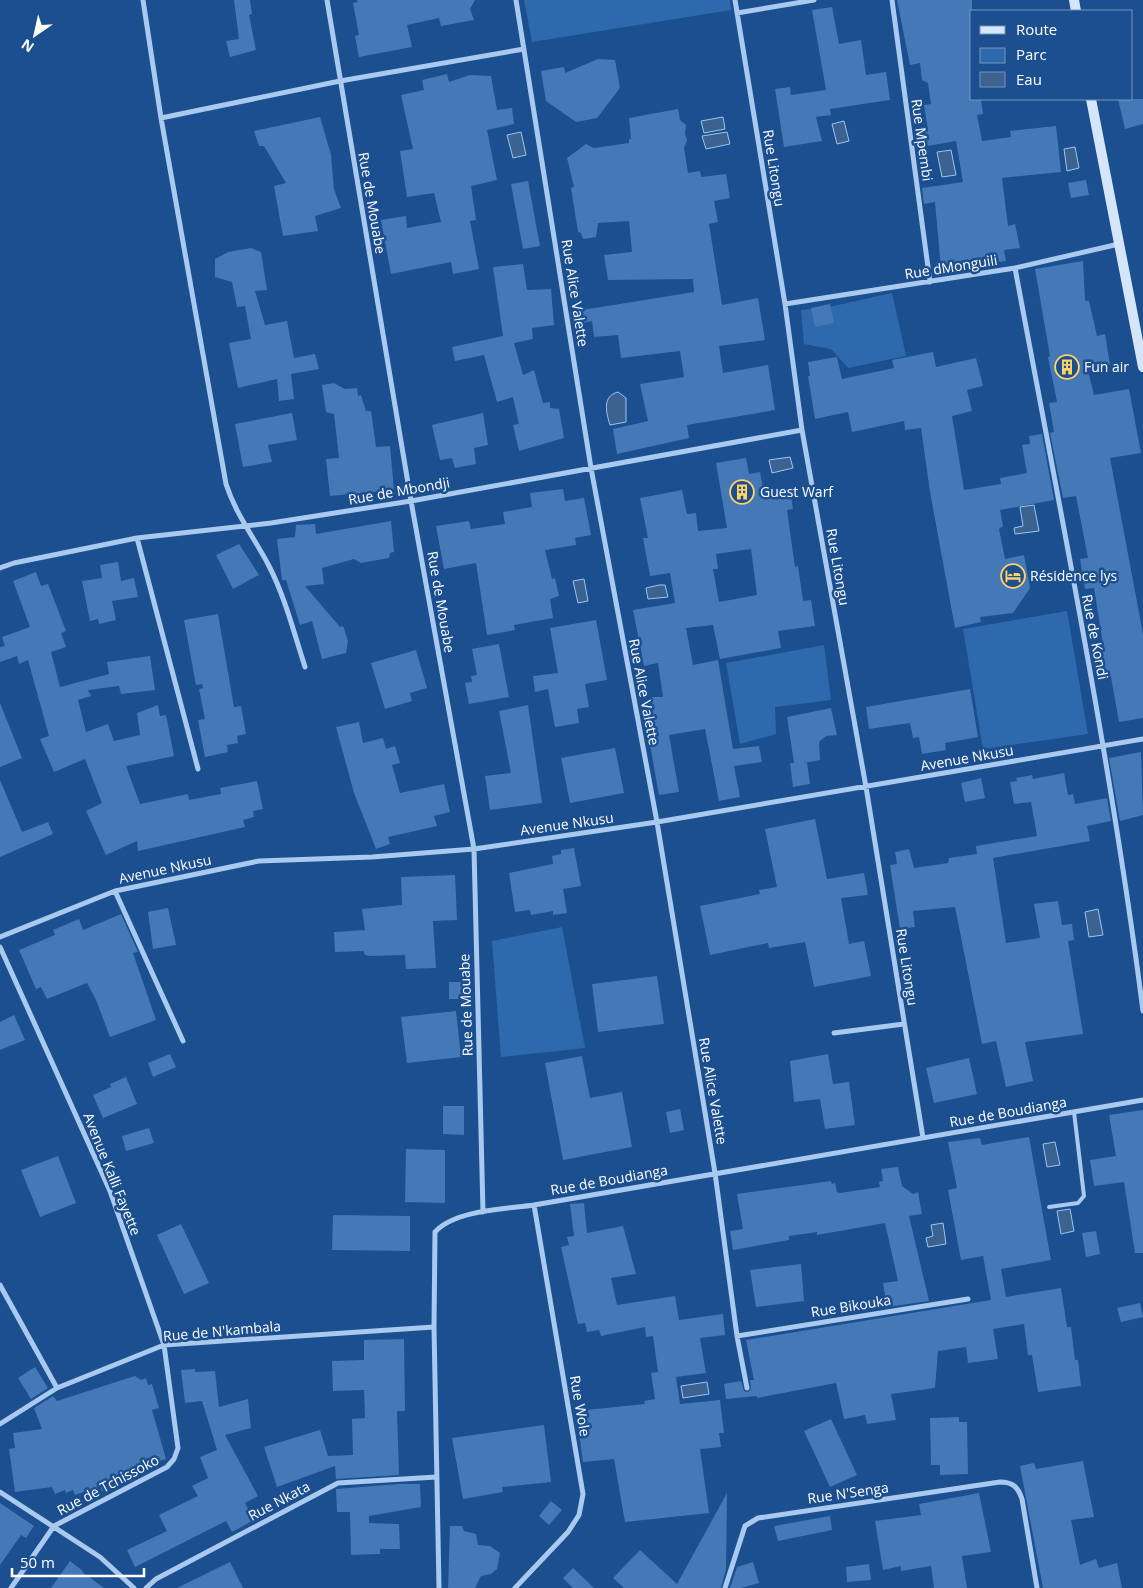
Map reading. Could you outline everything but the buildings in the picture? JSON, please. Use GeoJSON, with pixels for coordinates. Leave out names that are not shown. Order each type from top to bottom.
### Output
{"type":"FeatureCollection","features":[{"type":"Feature","properties":{"kind":"street"},"geometry":{"type":"LineString","coordinates":[[143,0],[161,118],[226,484],[233,508],[269,567],[281,594],[305,667]]}},
{"type":"Feature","properties":{"kind":"street","name":"Rue de Mouabe"},"geometry":{"type":"LineString","coordinates":[[327,0],[411,501],[474,849],[483,1212]]}},
{"type":"Feature","properties":{"kind":"street","name":"Rue Alice Valette"},"geometry":{"type":"LineString","coordinates":[[516,0],[591,468],[657,822],[715,1173],[738,1336],[748,1388]]}},
{"type":"Feature","properties":{"kind":"street","name":"Rue Litongu"},"geometry":{"type":"LineString","coordinates":[[735,0],[785,304],[802,430],[866,787],[923,1138]]}},
{"type":"Feature","properties":{"kind":"street"},"geometry":{"type":"LineString","coordinates":[[737,13],[814,0]]}},
{"type":"Feature","properties":{"kind":"street","name":"Rue Mpembi"},"geometry":{"type":"LineString","coordinates":[[892,0],[930,282]]}},
{"type":"Feature","properties":{"kind":"street"},"geometry":{"type":"LineString","coordinates":[[161,118],[340,80],[524,50]]}},
{"type":"Feature","properties":{"kind":"street"},"geometry":{"type":"LineString","coordinates":[[1091,100],[1143,367]]}},
{"type":"Feature","properties":{"kind":"street","name":"Rue dMonguili"},"geometry":{"type":"LineString","coordinates":[[785,304],[1015,268],[1120,243]]}},
{"type":"Feature","properties":{"kind":"street","name":"Rue de Kondi"},"geometry":{"type":"LineString","coordinates":[[1015,268],[1104,746],[1131,917],[1143,1011]]}},
{"type":"Feature","properties":{"kind":"street","name":"Rue de Mbondji"},"geometry":{"type":"LineString","coordinates":[[0,568],[14,563],[137,538],[245,527],[411,501],[802,430]]}},
{"type":"Feature","properties":{"kind":"street"},"geometry":{"type":"LineString","coordinates":[[137,538],[198,769]]}},
{"type":"Feature","properties":{"kind":"street","name":"Avenue Nkusu"},"geometry":{"type":"LineString","coordinates":[[0,936],[115,891],[259,861],[372,857],[474,849],[657,822],[1143,739]]}},
{"type":"Feature","properties":{"kind":"street"},"geometry":{"type":"LineString","coordinates":[[115,891],[183,1041]]}},
{"type":"Feature","properties":{"kind":"street","name":"Avenue Kalli Fayette"},"geometry":{"type":"LineString","coordinates":[[0,947],[110,1191],[164,1345],[178,1448]]}},
{"type":"Feature","properties":{"kind":"street"},"geometry":{"type":"LineString","coordinates":[[834,1033],[904,1024]]}},
{"type":"Feature","properties":{"kind":"street","name":"Rue de Boudianga"},"geometry":{"type":"LineString","coordinates":[[439,1588],[434,1232],[449,1221],[483,1212],[534,1205],[1143,1100]]}},
{"type":"Feature","properties":{"kind":"street","name":"Rue Wole"},"geometry":{"type":"LineString","coordinates":[[515,1588],[568,1532],[578,1515],[583,1494],[534,1205]]}},
{"type":"Feature","properties":{"kind":"street"},"geometry":{"type":"LineString","coordinates":[[0,1285],[57,1388]]}},
{"type":"Feature","properties":{"kind":"street","name":"Rue Bikouka"},"geometry":{"type":"LineString","coordinates":[[738,1336],[968,1299]]}},
{"type":"Feature","properties":{"kind":"street","name":"Rue de N'kambala"},"geometry":{"type":"LineString","coordinates":[[0,1424],[57,1388],[164,1345],[434,1327]]}},
{"type":"Feature","properties":{"kind":"street","name":"Rue de Tchissoko"},"geometry":{"type":"LineString","coordinates":[[11,1588],[54,1526],[167,1466],[174,1459],[178,1448]]}},
{"type":"Feature","properties":{"kind":"street","name":"Rue Nkata"},"geometry":{"type":"LineString","coordinates":[[146,1588],[156,1578],[338,1483],[436,1477]]}},
{"type":"Feature","properties":{"kind":"street","name":"Rue N'Senga"},"geometry":{"type":"LineString","coordinates":[[725,1588],[744,1526],[758,1518],[1000,1482],[1010,1482],[1018,1489],[1036,1588]]}},
{"type":"Feature","properties":{"kind":"street"},"geometry":{"type":"LineString","coordinates":[[0,1492],[100,1557],[134,1588]]}},
{"type":"Feature","properties":{"kind":"lane"},"geometry":{"type":"LineString","coordinates":[[1048,1207],[1078,1202],[1084,1196],[1074,1112]]}},
{"type":"Feature","properties":{"kind":"green space"},"geometry":{"type":"Polygon","coordinates":[[[524,0],[730,0],[731,10],[532,42],[524,0]]]}},
{"type":"Feature","properties":{"kind":"green space"},"geometry":{"type":"Polygon","coordinates":[[[892,293],[906,356],[848,368],[831,349],[804,344],[801,310],[829,307],[892,293]]]}},
{"type":"Feature","properties":{"kind":"green space"},"geometry":{"type":"Polygon","coordinates":[[[1067,611],[1088,734],[983,749],[963,629],[1067,611]]]}},
{"type":"Feature","properties":{"kind":"green space"},"geometry":{"type":"Polygon","coordinates":[[[824,645],[831,700],[775,707],[776,734],[740,744],[726,663],[824,645]]]}},
{"type":"Feature","properties":{"kind":"green space"},"geometry":{"type":"Polygon","coordinates":[[[562,927],[585,1048],[501,1057],[492,941],[562,927]]]}},
{"type":"Feature","properties":{"kind":"water"},"geometry":{"type":"Polygon","coordinates":[[[723,117],[725,129],[704,133],[701,121],[723,117]]]}},
{"type":"Feature","properties":{"kind":"water"},"geometry":{"type":"Polygon","coordinates":[[[844,121],[849,141],[837,144],[832,124],[844,121]]]}},
{"type":"Feature","properties":{"kind":"water"},"geometry":{"type":"Polygon","coordinates":[[[521,132],[526,155],[513,158],[507,135],[521,132]]]}},
{"type":"Feature","properties":{"kind":"water"},"geometry":{"type":"Polygon","coordinates":[[[727,132],[730,144],[706,149],[702,136],[727,132]]]}},
{"type":"Feature","properties":{"kind":"water"},"geometry":{"type":"Polygon","coordinates":[[[1075,147],[1079,168],[1067,171],[1064,149],[1075,147]]]}},
{"type":"Feature","properties":{"kind":"water"},"geometry":{"type":"Polygon","coordinates":[[[951,150],[956,175],[942,177],[937,152],[951,150]]]}},
{"type":"Feature","properties":{"kind":"water"},"geometry":{"type":"Polygon","coordinates":[[[618,392],[626,398],[626,422],[610,425],[606,405],[609,397],[618,392]]]}},
{"type":"Feature","properties":{"kind":"water"},"geometry":{"type":"Polygon","coordinates":[[[790,457],[793,468],[772,473],[769,460],[790,457]]]}},
{"type":"Feature","properties":{"kind":"water"},"geometry":{"type":"Polygon","coordinates":[[[1034,505],[1039,531],[1015,534],[1014,528],[1023,526],[1020,507],[1034,505]]]}},
{"type":"Feature","properties":{"kind":"water"},"geometry":{"type":"Polygon","coordinates":[[[584,579],[588,601],[578,603],[573,581],[584,579]]]}},
{"type":"Feature","properties":{"kind":"water"},"geometry":{"type":"Polygon","coordinates":[[[665,585],[668,597],[648,599],[646,588],[665,585]]]}},
{"type":"Feature","properties":{"kind":"water"},"geometry":{"type":"Polygon","coordinates":[[[1098,909],[1103,935],[1089,937],[1085,912],[1098,909]]]}},
{"type":"Feature","properties":{"kind":"water"},"geometry":{"type":"Polygon","coordinates":[[[1055,1142],[1060,1165],[1047,1167],[1043,1144],[1055,1142]]]}},
{"type":"Feature","properties":{"kind":"water"},"geometry":{"type":"Polygon","coordinates":[[[1070,1209],[1074,1231],[1061,1234],[1057,1211],[1070,1209]]]}},
{"type":"Feature","properties":{"kind":"water"},"geometry":{"type":"Polygon","coordinates":[[[943,1223],[946,1244],[928,1247],[926,1238],[933,1236],[931,1225],[943,1223]]]}},
{"type":"Feature","properties":{"kind":"water"},"geometry":{"type":"Polygon","coordinates":[[[707,1382],[709,1394],[683,1398],[681,1386],[707,1382]]]}},
{"type":"Feature","properties":{"kind":"place","name":"Fun air"},"geometry":{"type":"Point","coordinates":[1067,367]}},
{"type":"Feature","properties":{"kind":"place","name":"Guest Warf"},"geometry":{"type":"Point","coordinates":[742,492]}},
{"type":"Feature","properties":{"kind":"place","name":"Résidence lys"},"geometry":{"type":"Point","coordinates":[1013,576]}}]}
